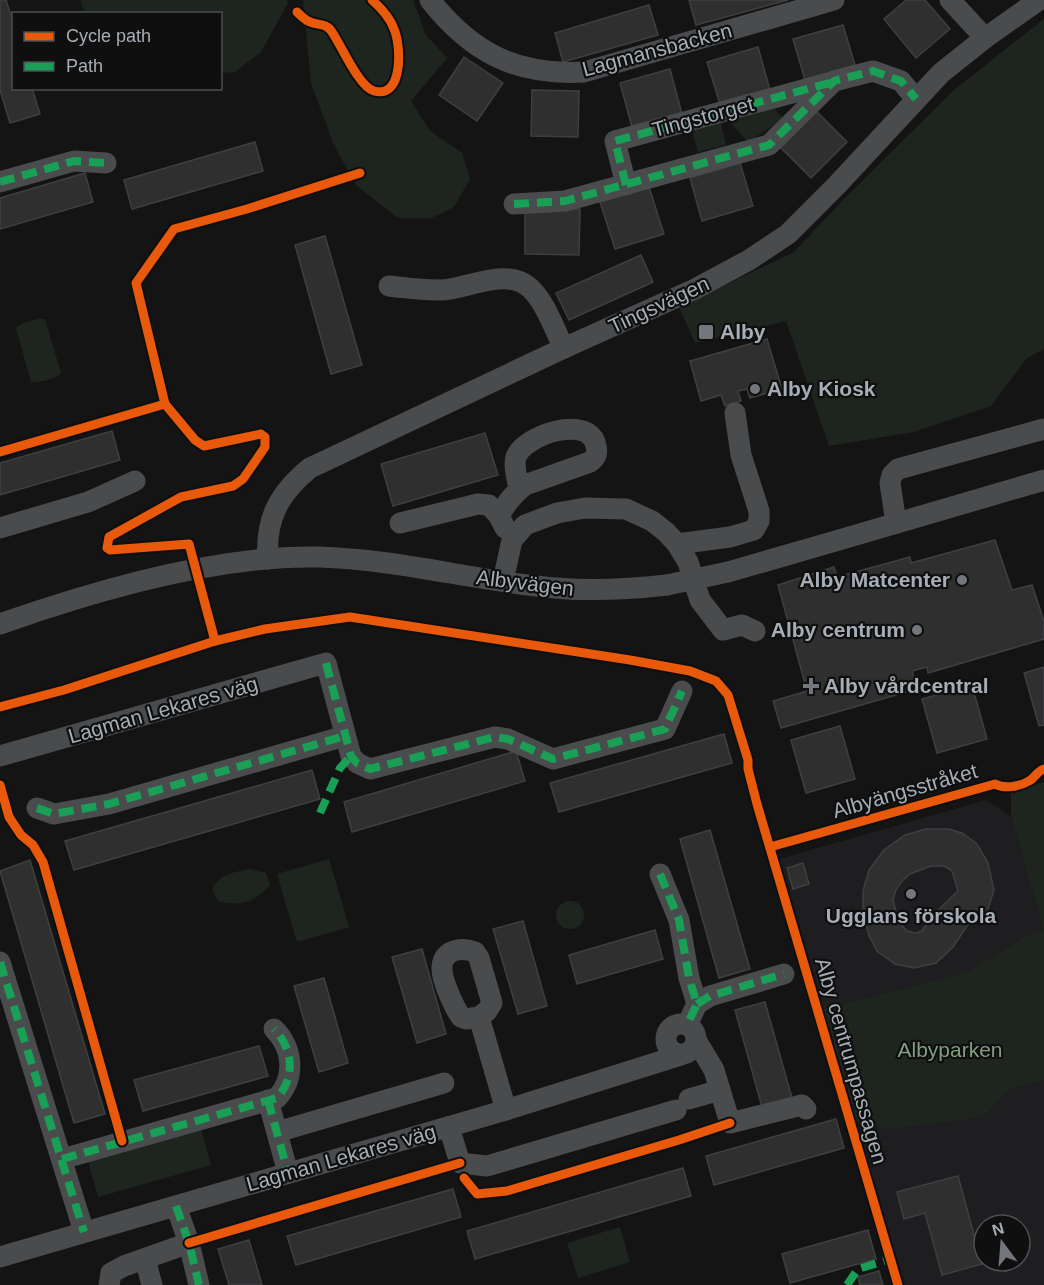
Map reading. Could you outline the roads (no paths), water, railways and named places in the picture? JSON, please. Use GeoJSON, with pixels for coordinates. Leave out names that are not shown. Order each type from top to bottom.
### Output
{"type":"FeatureCollection","features":[{"type":"Feature","properties":{"kind":"street","name":"Lagmansbacken"},"geometry":{"type":"LineString","coordinates":[[430,0],[449,24],[483,51],[516,66],[560,74],[584,72],[834,0]]}},
{"type":"Feature","properties":{"kind":"street"},"geometry":{"type":"LineString","coordinates":[[950,0],[985,38]]}},
{"type":"Feature","properties":{"kind":"street","name":"Tingsvägen"},"geometry":{"type":"LineString","coordinates":[[268,560],[269,530],[280,500],[294,481],[310,468],[724,274],[788,234],[845,177],[941,73],[1039,0]]}},
{"type":"Feature","properties":{"kind":"street","name":"Tingstorget"},"geometry":{"type":"LineString","coordinates":[[626,185],[615,141],[873,71],[901,81],[916,99]]}},
{"type":"Feature","properties":{"kind":"street","name":"Tingstorget"},"geometry":{"type":"LineString","coordinates":[[514,204],[565,201],[770,145],[834,81]]}},
{"type":"Feature","properties":{"kind":"street"},"geometry":{"type":"LineString","coordinates":[[0,182],[74,161],[106,163]]}},
{"type":"Feature","properties":{"kind":"street"},"geometry":{"type":"LineString","coordinates":[[389,286],[442,290],[496,279],[516,281],[528,286],[539,298],[564,348]]}},
{"type":"Feature","properties":{"kind":"street"},"geometry":{"type":"LineString","coordinates":[[677,544],[730,537],[754,530],[759,521],[759,511],[741,455],[735,413]]}},
{"type":"Feature","properties":{"kind":"street"},"geometry":{"type":"LineString","coordinates":[[896,523],[890,483],[898,469],[1044,429]]}},
{"type":"Feature","properties":{"kind":"street","name":"Albyvägen"},"geometry":{"type":"LineString","coordinates":[[0,624],[50,606],[202,569],[268,560],[319,557],[373,561],[503,581],[582,590],[667,585],[728,572],[1044,480]]}},
{"type":"Feature","properties":{"kind":"street"},"geometry":{"type":"LineString","coordinates":[[0,528],[88,502],[135,481]]}},
{"type":"Feature","properties":{"kind":"street"},"geometry":{"type":"LineString","coordinates":[[499,516],[511,495],[519,490]]}},
{"type":"Feature","properties":{"kind":"street"},"geometry":{"type":"LineString","coordinates":[[400,523],[478,504],[489,505],[499,516],[512,540]]}},
{"type":"Feature","properties":{"kind":"street"},"geometry":{"type":"LineString","coordinates":[[503,581],[512,540],[525,525],[567,511],[602,507],[626,509],[652,521],[677,544],[688,562],[700,600],[723,630],[742,625],[755,631]]}},
{"type":"Feature","properties":{"kind":"street","name":"Lagman Lekares väg"},"geometry":{"type":"LineString","coordinates":[[0,756],[327,663],[345,736]]}},
{"type":"Feature","properties":{"kind":"street"},"geometry":{"type":"LineString","coordinates":[[37,808],[54,814],[109,804],[345,736],[351,756],[357,763],[370,769],[495,737],[508,739],[553,759],[665,729],[682,691]]}},
{"type":"Feature","properties":{"kind":"street"},"geometry":{"type":"LineString","coordinates":[[660,874],[679,920],[689,978],[697,1004],[692,1033],[714,1070],[730,1123],[802,1105],[806,1108]]}},
{"type":"Feature","properties":{"kind":"street"},"geometry":{"type":"LineString","coordinates":[[0,962],[84,1232]]}},
{"type":"Feature","properties":{"kind":"street"},"geometry":{"type":"LineString","coordinates":[[697,1004],[710,996],[784,974]]}},
{"type":"Feature","properties":{"kind":"street"},"geometry":{"type":"LineString","coordinates":[[478,1017],[506,1110]]}},
{"type":"Feature","properties":{"kind":"street","name":"Lagman Lekares väg"},"geometry":{"type":"LineString","coordinates":[[0,1257],[449,1127],[681,1055],[668,1048],[666,1034],[673,1026],[682,1024],[692,1033]]}},
{"type":"Feature","properties":{"kind":"street"},"geometry":{"type":"LineString","coordinates":[[62,1160],[277,1098],[284,1090],[291,1068],[282,1036],[274,1029]]}},
{"type":"Feature","properties":{"kind":"street"},"geometry":{"type":"LineString","coordinates":[[276,1132],[444,1083]]}},
{"type":"Feature","properties":{"kind":"street"},"geometry":{"type":"LineString","coordinates":[[449,1127],[460,1163],[487,1166],[682,1105],[720,1090]]}},
{"type":"Feature","properties":{"kind":"street"},"geometry":{"type":"LineString","coordinates":[[268,1100],[288,1173]]}},
{"type":"Feature","properties":{"kind":"street"},"geometry":{"type":"LineString","coordinates":[[176,1206],[189,1243],[198,1285]]}},
{"type":"Feature","properties":{"kind":"street"},"geometry":{"type":"LineString","coordinates":[[109,1285],[111,1273],[124,1266],[189,1243]]}},
{"type":"Feature","properties":{"kind":"street"},"geometry":{"type":"LineString","coordinates":[[146,1259],[152,1285]]}},
{"type":"Feature","properties":{"kind":"place","name":"Alby"},"geometry":{"type":"Point","coordinates":[706,332]}},
{"type":"Feature","properties":{"kind":"place","name":"Alby Kiosk"},"geometry":{"type":"Point","coordinates":[755,389]}},
{"type":"Feature","properties":{"kind":"place","name":"Alby Matcenter"},"geometry":{"type":"Point","coordinates":[962,580]}},
{"type":"Feature","properties":{"kind":"place","name":"Alby centrum"},"geometry":{"type":"Point","coordinates":[917,630]}},
{"type":"Feature","properties":{"kind":"place","name":"Alby vårdcentral"},"geometry":{"type":"Point","coordinates":[811,686]}},
{"type":"Feature","properties":{"kind":"place","name":"Ugglans förskola"},"geometry":{"type":"Point","coordinates":[911,894]}},
{"type":"Feature","properties":{"kind":"park label","name":"Albyparken"},"geometry":{"type":"Point","coordinates":[950,1050]}}]}
